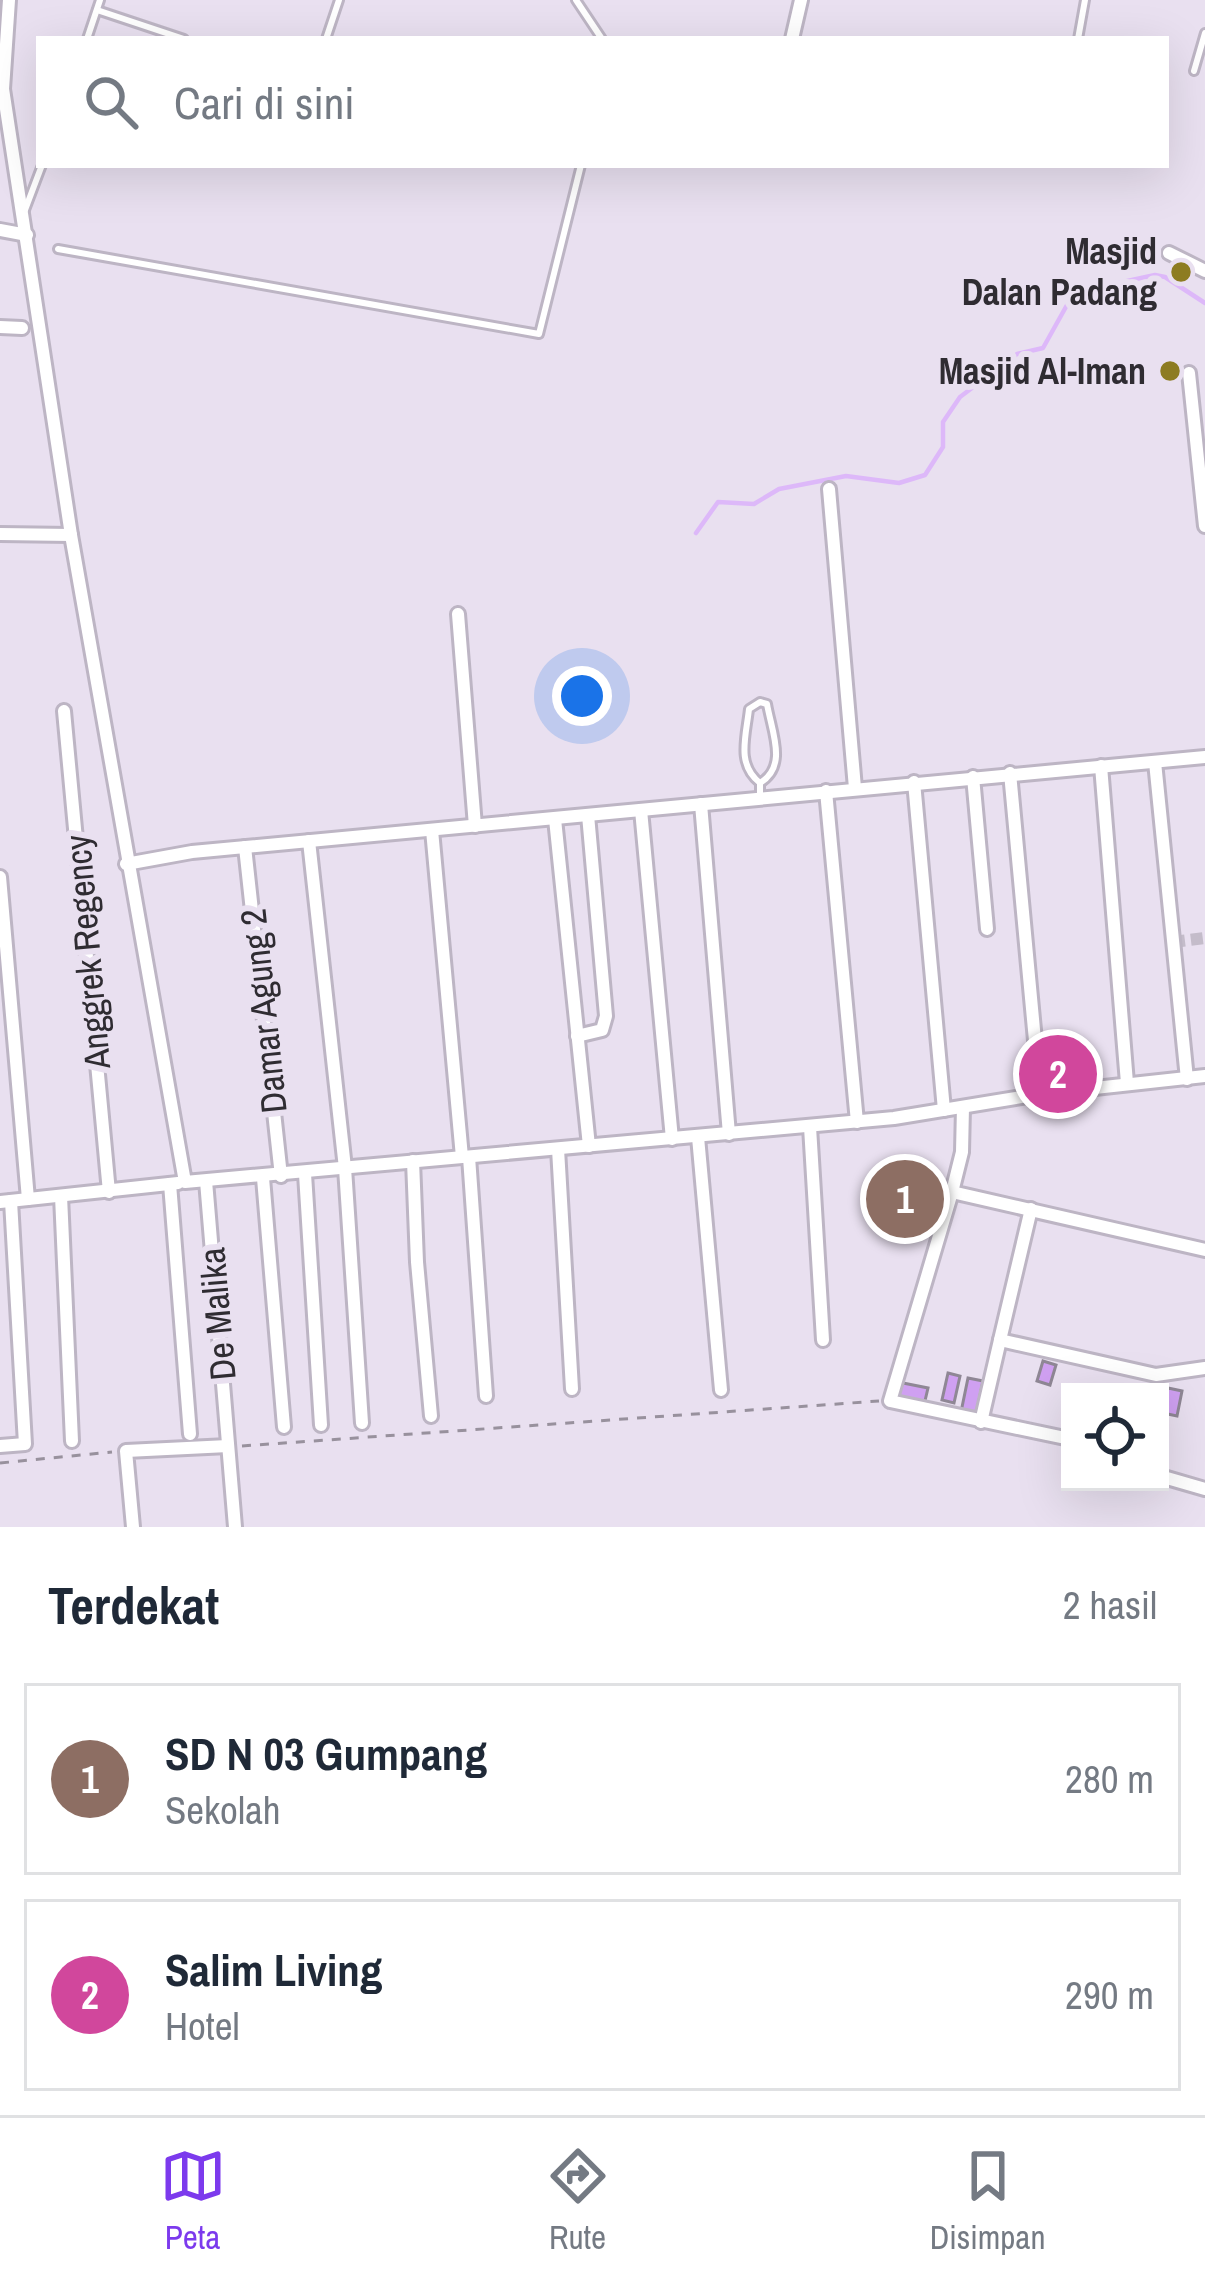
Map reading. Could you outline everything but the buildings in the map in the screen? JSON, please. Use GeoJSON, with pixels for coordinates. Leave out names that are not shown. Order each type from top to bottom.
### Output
{"type":"FeatureCollection","features":[{"type":"Feature","properties":{"kind":"street"},"geometry":{"type":"LineString","coordinates":[[9,0],[3,15],[3,89],[71,536],[185,1183]]}},
{"type":"Feature","properties":{"kind":"street"},"geometry":{"type":"LineString","coordinates":[[793,36],[801,0]]}},
{"type":"Feature","properties":{"kind":"street"},"geometry":{"type":"LineString","coordinates":[[0,230],[27,236]]}},
{"type":"Feature","properties":{"kind":"street"},"geometry":{"type":"LineString","coordinates":[[1169,254],[1205,271]]}},
{"type":"Feature","properties":{"kind":"street"},"geometry":{"type":"LineString","coordinates":[[0,327],[22,328]]}},
{"type":"Feature","properties":{"kind":"street"},"geometry":{"type":"LineString","coordinates":[[1189,373],[1205,526]]}},
{"type":"Feature","properties":{"kind":"street"},"geometry":{"type":"LineString","coordinates":[[829,489],[855,788]]}},
{"type":"Feature","properties":{"kind":"street"},"geometry":{"type":"LineString","coordinates":[[0,534],[71,536]]}},
{"type":"Feature","properties":{"kind":"street"},"geometry":{"type":"LineString","coordinates":[[458,614],[475,826]]}},
{"type":"Feature","properties":{"kind":"street","name":"Anggrek Regency"},"geometry":{"type":"LineString","coordinates":[[64,711],[109,1192]]}},
{"type":"Feature","properties":{"kind":"street"},"geometry":{"type":"LineString","coordinates":[[126,863],[245,847],[700,804],[760,790],[826,791],[1205,757]]}},
{"type":"Feature","properties":{"kind":"street"},"geometry":{"type":"LineString","coordinates":[[1155,761],[1187,1078]]}},
{"type":"Feature","properties":{"kind":"street"},"geometry":{"type":"LineString","coordinates":[[1101,766],[1127,1083]]}},
{"type":"Feature","properties":{"kind":"street"},"geometry":{"type":"LineString","coordinates":[[1010,772],[1040,1094]]}},
{"type":"Feature","properties":{"kind":"street"},"geometry":{"type":"LineString","coordinates":[[973,777],[987,929]]}},
{"type":"Feature","properties":{"kind":"street"},"geometry":{"type":"LineString","coordinates":[[914,782],[944,1110]]}},
{"type":"Feature","properties":{"kind":"street"},"geometry":{"type":"LineString","coordinates":[[826,791],[857,1122]]}},
{"type":"Feature","properties":{"kind":"street"},"geometry":{"type":"LineString","coordinates":[[700,804],[729,1134]]}},
{"type":"Feature","properties":{"kind":"street"},"geometry":{"type":"LineString","coordinates":[[641,810],[672,1139]]}},
{"type":"Feature","properties":{"kind":"street"},"geometry":{"type":"LineString","coordinates":[[577,1036],[602,1030],[606,1016],[588,815]]}},
{"type":"Feature","properties":{"kind":"street"},"geometry":{"type":"LineString","coordinates":[[555,819],[589,1146]]}},
{"type":"Feature","properties":{"kind":"street"},"geometry":{"type":"LineString","coordinates":[[432,830],[486,1396]]}},
{"type":"Feature","properties":{"kind":"street"},"geometry":{"type":"LineString","coordinates":[[309,841],[345,1168],[362,1423]]}},
{"type":"Feature","properties":{"kind":"street","name":"Damar Agung 2"},"geometry":{"type":"LineString","coordinates":[[245,847],[281,1176]]}},
{"type":"Feature","properties":{"kind":"street"},"geometry":{"type":"LineString","coordinates":[[0,877],[28,1199]]}},
{"type":"Feature","properties":{"kind":"street"},"geometry":{"type":"LineString","coordinates":[[0,1446],[25,1444],[5,1201],[810,1127],[1205,1076]]}},
{"type":"Feature","properties":{"kind":"street"},"geometry":{"type":"LineString","coordinates":[[963,1107],[965,1133],[952,1192],[890,1401],[1061,1437]]}},
{"type":"Feature","properties":{"kind":"street"},"geometry":{"type":"LineString","coordinates":[[810,1127],[823,1340]]}},
{"type":"Feature","properties":{"kind":"street"},"geometry":{"type":"LineString","coordinates":[[698,1137],[721,1390]]}},
{"type":"Feature","properties":{"kind":"street"},"geometry":{"type":"LineString","coordinates":[[558,1149],[572,1389]]}},
{"type":"Feature","properties":{"kind":"street"},"geometry":{"type":"LineString","coordinates":[[413,1161],[431,1416]]}},
{"type":"Feature","properties":{"kind":"street"},"geometry":{"type":"LineString","coordinates":[[304,1174],[321,1425]]}},
{"type":"Feature","properties":{"kind":"street"},"geometry":{"type":"LineString","coordinates":[[262,1178],[284,1427]]}},
{"type":"Feature","properties":{"kind":"street","name":"De Malika"},"geometry":{"type":"LineString","coordinates":[[206,1181],[236,1527]]}},
{"type":"Feature","properties":{"kind":"street"},"geometry":{"type":"LineString","coordinates":[[170,1184],[190,1434]]}},
{"type":"Feature","properties":{"kind":"street"},"geometry":{"type":"LineString","coordinates":[[952,1192],[1205,1250]]}},
{"type":"Feature","properties":{"kind":"street"},"geometry":{"type":"LineString","coordinates":[[61,1196],[73,1441]]}},
{"type":"Feature","properties":{"kind":"street"},"geometry":{"type":"LineString","coordinates":[[981,1422],[1031,1209]]}},
{"type":"Feature","properties":{"kind":"street"},"geometry":{"type":"LineString","coordinates":[[1000,1340],[1156,1375],[1205,1368]]}},
{"type":"Feature","properties":{"kind":"street"},"geometry":{"type":"LineString","coordinates":[[133,1527],[126,1451],[229,1446]]}},
{"type":"Feature","properties":{"kind":"street"},"geometry":{"type":"LineString","coordinates":[[1169,1479],[1205,1490]]}},
{"type":"Feature","properties":{"kind":"lane"},"geometry":{"type":"LineString","coordinates":[[88,36],[100,0]]}},
{"type":"Feature","properties":{"kind":"lane"},"geometry":{"type":"LineString","coordinates":[[327,36],[338,0]]}},
{"type":"Feature","properties":{"kind":"lane"},"geometry":{"type":"LineString","coordinates":[[577,0],[600,36]]}},
{"type":"Feature","properties":{"kind":"lane"},"geometry":{"type":"LineString","coordinates":[[1079,36],[1085,0]]}},
{"type":"Feature","properties":{"kind":"lane"},"geometry":{"type":"LineString","coordinates":[[97,10],[175,36]]}},
{"type":"Feature","properties":{"kind":"lane"},"geometry":{"type":"LineString","coordinates":[[1194,71],[1205,33]]}},
{"type":"Feature","properties":{"kind":"lane"},"geometry":{"type":"LineString","coordinates":[[24,213],[41,168]]}},
{"type":"Feature","properties":{"kind":"lane"},"geometry":{"type":"LineString","coordinates":[[58,249],[539,334],[580,168]]}},
{"type":"Feature","properties":{"kind":"lane"},"geometry":{"type":"LineString","coordinates":[[760,702],[767,704],[777,763],[760,790],[744,757],[749,709],[760,702]]}},
{"type":"Feature","properties":{"kind":"path"},"geometry":{"type":"LineString","coordinates":[[229,1446],[890,1401]]}},
{"type":"Feature","properties":{"kind":"path"},"geometry":{"type":"LineString","coordinates":[[0,1463],[126,1451]]}},
{"type":"Feature","properties":{"kind":"waterway"},"geometry":{"type":"LineString","coordinates":[[696,533],[718,502],[754,504],[779,489],[846,476],[899,483],[925,475],[943,447],[943,422],[960,397],[1017,354],[1043,348],[1067,305],[1081,291],[1155,275],[1205,303]]}},
{"type":"Feature","properties":{"kind":"tunnel"},"geometry":{"type":"LineString","coordinates":[[1173,942],[1205,938]]}},
{"type":"Feature","properties":{"kind":"place","name":"Masjid Dalan Padang"},"geometry":{"type":"Point","coordinates":[1181,272]}},
{"type":"Feature","properties":{"kind":"place","name":"Masjid Al-Iman"},"geometry":{"type":"Point","coordinates":[1170,371]}},
{"type":"Feature","properties":{"kind":"place","name":"Salim Living"},"geometry":{"type":"Point","coordinates":[1058,1074]}},
{"type":"Feature","properties":{"kind":"place","name":"SD N 03 Gumpang"},"geometry":{"type":"Point","coordinates":[905,1199]}}]}
